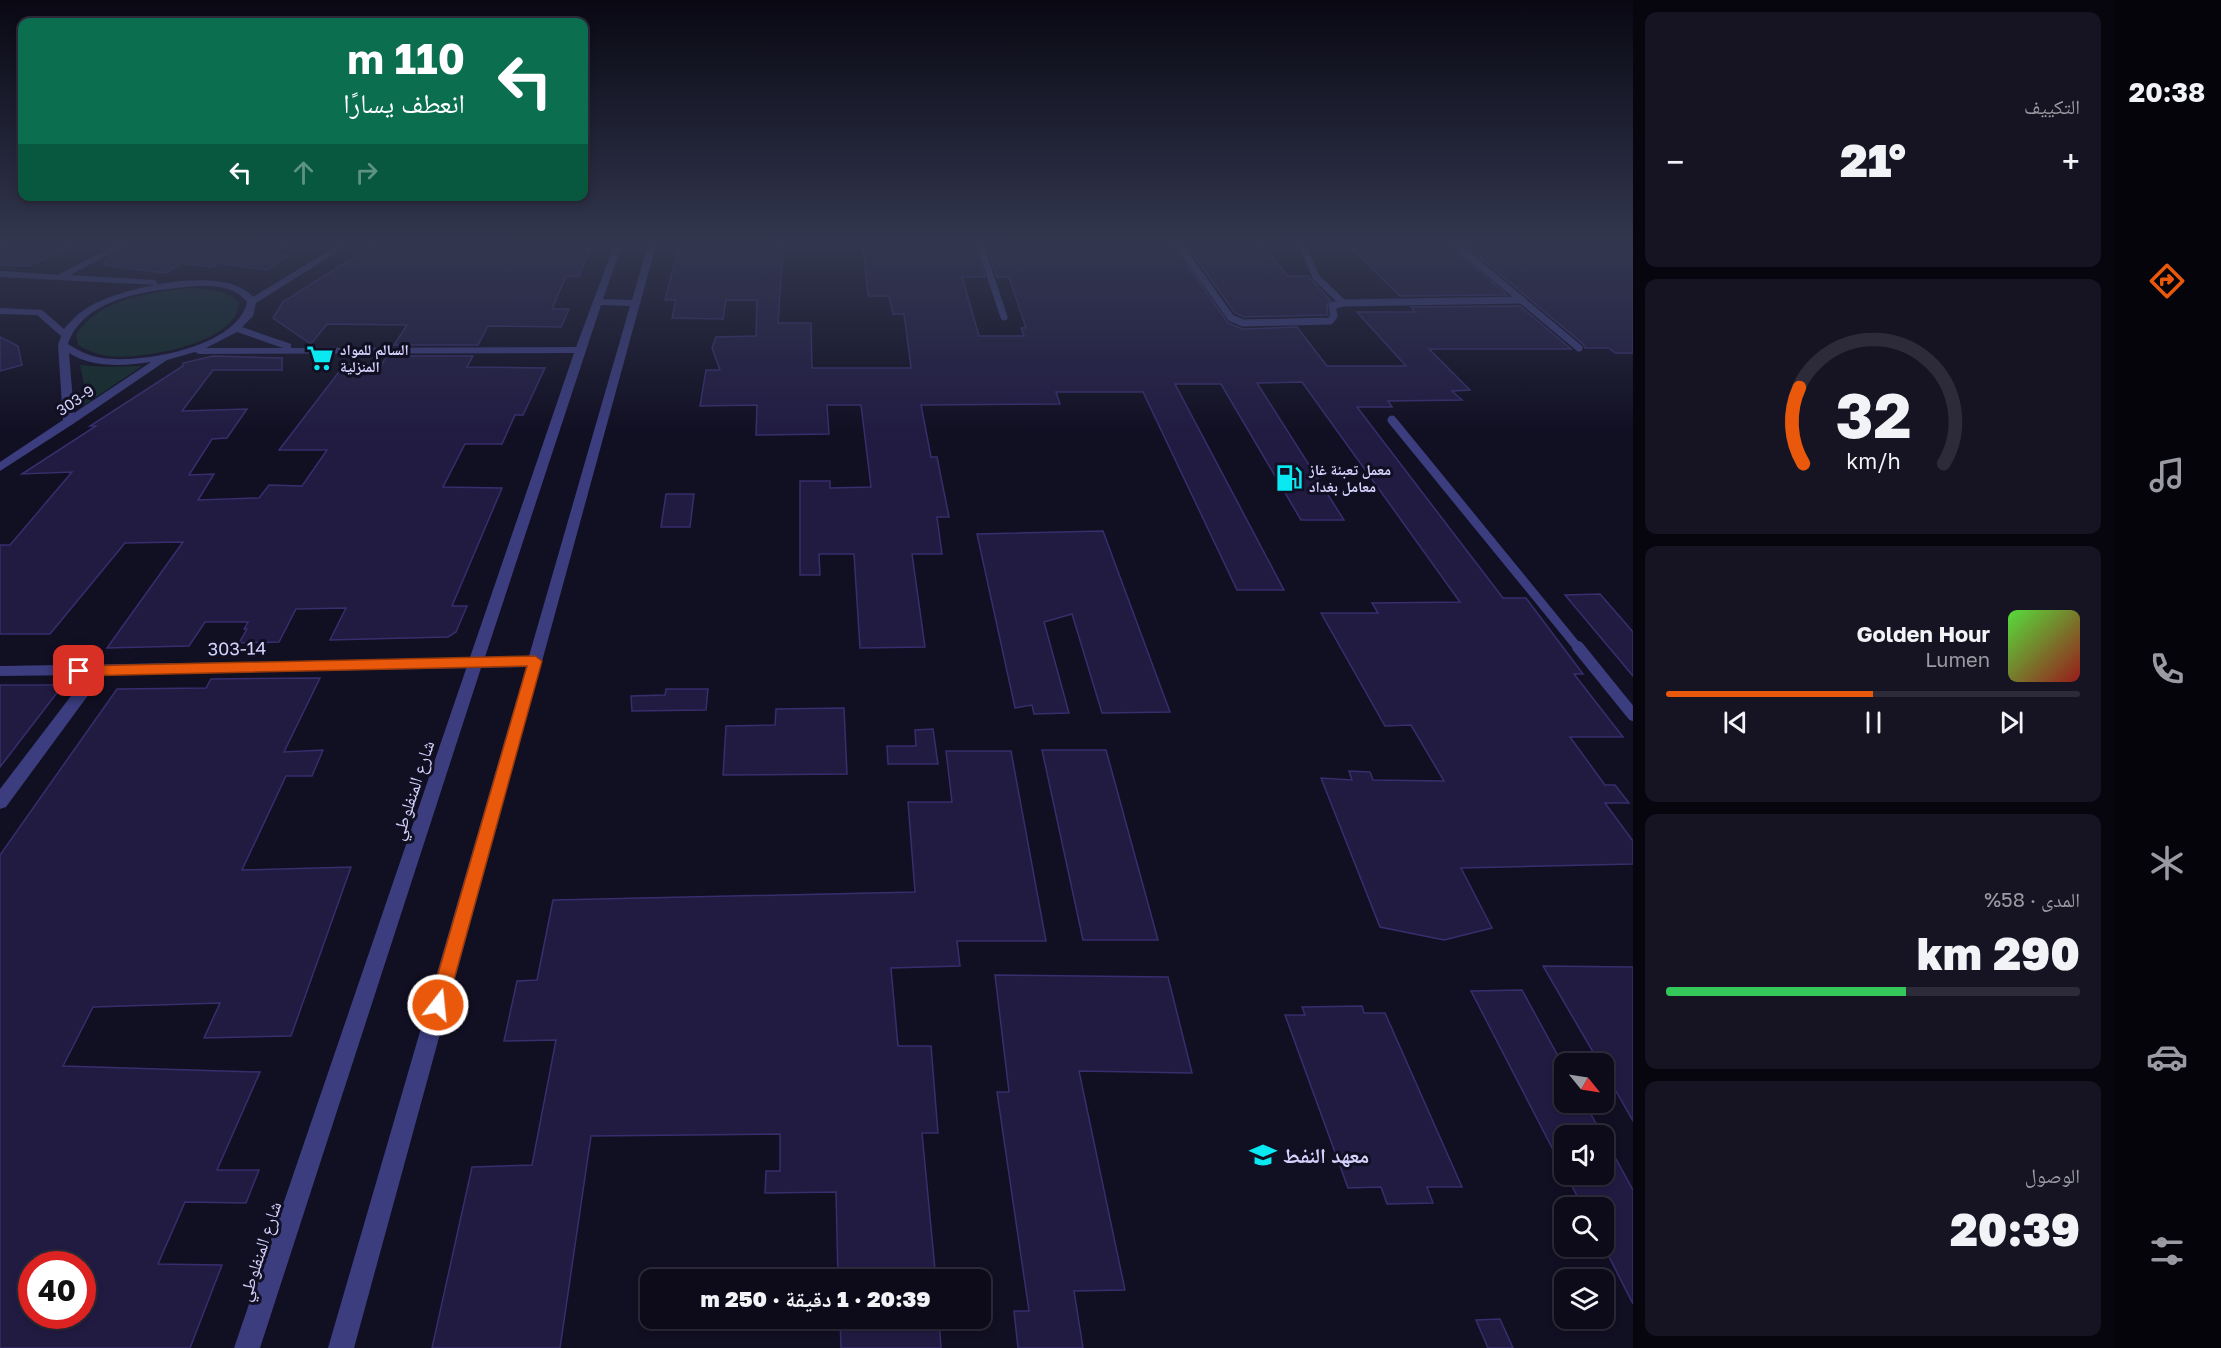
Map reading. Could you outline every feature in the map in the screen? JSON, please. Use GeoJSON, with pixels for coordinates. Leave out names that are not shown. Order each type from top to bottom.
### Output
{"type":"FeatureCollection","features":[{"type":"Feature","properties":{"kind":"street"},"geometry":{"type":"LineString","coordinates":[[69,422],[64,339],[74,321],[95,308]]}},
{"type":"Feature","properties":{"kind":"street"},"geometry":{"type":"LineString","coordinates":[[0,311],[39,312],[64,339],[72,354],[99,361],[138,361],[187,351],[214,340],[235,328],[249,315],[251,308]]}},
{"type":"Feature","properties":{"kind":"street","name":"شارع المنفلوطي"},"geometry":{"type":"LineString","coordinates":[[247,1348],[595,308]]}},
{"type":"Feature","properties":{"kind":"street"},"geometry":{"type":"LineString","coordinates":[[341,1348],[635,308]]}},
{"type":"Feature","properties":{"kind":"street"},"geometry":{"type":"LineString","coordinates":[[235,328],[298,350]]}},
{"type":"Feature","properties":{"kind":"street"},"geometry":{"type":"LineString","coordinates":[[187,351],[580,350]]}},
{"type":"Feature","properties":{"kind":"street","name":"303-9"},"geometry":{"type":"LineString","coordinates":[[0,467],[167,356]]}},
{"type":"Feature","properties":{"kind":"street","name":"303-14"},"geometry":{"type":"LineString","coordinates":[[0,671],[98,671],[535,661]]}},
{"type":"Feature","properties":{"kind":"street"},"geometry":{"type":"LineString","coordinates":[[0,802],[98,671]]}},
{"type":"Feature","properties":{"kind":"lane"},"geometry":{"type":"LineString","coordinates":[[1001,308],[1004,317]]}},
{"type":"Feature","properties":{"kind":"lane"},"geometry":{"type":"LineString","coordinates":[[1224,308],[1231,318],[1243,323],[1330,321],[1334,316],[1332,308]]}},
{"type":"Feature","properties":{"kind":"lane"},"geometry":{"type":"LineString","coordinates":[[1531,308],[1579,348]]}},
{"type":"Feature","properties":{"kind":"lane"},"geometry":{"type":"LineString","coordinates":[[1392,420],[1633,715]]}},
{"type":"Feature","properties":{"kind":"green space"},"geometry":{"type":"Polygon","coordinates":[[[106,308],[237,308],[234,317],[223,329],[206,339],[164,352],[123,357],[100,354],[78,345],[76,335],[98,312],[106,308]]]}},
{"type":"Feature","properties":{"kind":"green space"},"geometry":{"type":"Polygon","coordinates":[[[80,365],[142,366],[83,406],[85,388],[80,365]]]}},
{"type":"Feature","properties":{"kind":"building"},"geometry":{"type":"Polygon","coordinates":[[[279,308],[569,309],[561,327],[488,326],[478,345],[394,345],[407,325],[327,324],[311,344],[273,318],[279,308]]]}},
{"type":"Feature","properties":{"kind":"building"},"geometry":{"type":"Polygon","coordinates":[[[674,308],[725,308],[723,319],[672,318],[674,308]]]}},
{"type":"Feature","properties":{"kind":"building"},"geometry":{"type":"Polygon","coordinates":[[[757,308],[779,308],[778,323],[811,323],[812,368],[911,368],[904,314],[893,314],[892,308],[971,308],[979,336],[1024,336],[1021,328],[1026,328],[1019,308],[1217,308],[1228,323],[1243,329],[1297,327],[1327,366],[1406,366],[1357,312],[1415,312],[1412,308],[1522,308],[1571,349],[1429,349],[1470,390],[1452,391],[1462,400],[1388,401],[1392,407],[1357,407],[1503,598],[1526,598],[1583,674],[1574,674],[1623,737],[1570,737],[1605,785],[1615,785],[1629,803],[1605,803],[1633,841],[1633,864],[1461,868],[1492,928],[1444,940],[1380,927],[1321,778],[1352,780],[1349,771],[1370,772],[1373,780],[1444,781],[1411,725],[1385,726],[1321,613],[1378,613],[1372,603],[1460,602],[1302,382],[1257,383],[1344,520],[1301,520],[1221,384],[1175,384],[1284,590],[1237,590],[1143,392],[1056,392],[1060,404],[921,405],[931,457],[937,457],[949,517],[937,517],[942,554],[912,554],[925,647],[860,648],[854,554],[819,554],[820,575],[800,575],[800,481],[830,481],[830,488],[871,487],[861,405],[827,405],[829,434],[756,435],[757,405],[700,406],[706,370],[720,370],[712,348],[716,337],[756,336],[757,308]]]}},
{"type":"Feature","properties":{"kind":"building"},"geometry":{"type":"Polygon","coordinates":[[[1231,308],[1327,308],[1328,315],[1244,317],[1235,313],[1231,308]]]}},
{"type":"Feature","properties":{"kind":"building"},"geometry":{"type":"Polygon","coordinates":[[[1540,308],[1633,308],[1633,353],[1615,353],[1609,348],[1585,348],[1540,308]]]}},
{"type":"Feature","properties":{"kind":"building"},"geometry":{"type":"Polygon","coordinates":[[[0,337],[18,346],[22,365],[0,371],[0,337]]]}},
{"type":"Feature","properties":{"kind":"building"},"geometry":{"type":"Polygon","coordinates":[[[213,356],[282,358],[282,370],[213,370],[182,411],[247,409],[227,438],[212,439],[189,475],[214,474],[198,500],[259,498],[269,485],[302,486],[327,450],[279,450],[345,364],[382,364],[387,356],[473,356],[467,367],[545,368],[523,415],[515,415],[502,444],[465,444],[443,487],[502,488],[452,606],[467,606],[456,632],[448,637],[330,640],[346,608],[296,609],[279,642],[239,643],[247,629],[244,629],[248,622],[205,622],[189,646],[107,648],[183,542],[125,543],[50,634],[0,634],[0,545],[10,545],[72,472],[22,474],[96,426],[90,426],[183,366],[183,363],[213,356]]]}},
{"type":"Feature","properties":{"kind":"building"},"geometry":{"type":"Polygon","coordinates":[[[666,494],[694,494],[690,527],[661,527],[666,494]]]}},
{"type":"Feature","properties":{"kind":"building"},"geometry":{"type":"Polygon","coordinates":[[[1103,531],[1170,712],[1102,713],[1072,614],[1044,622],[1069,713],[1034,714],[1032,705],[1015,708],[977,534],[1103,531]]]}},
{"type":"Feature","properties":{"kind":"building"},"geometry":{"type":"Polygon","coordinates":[[[1600,594],[1633,632],[1633,676],[1565,595],[1600,594]]]}},
{"type":"Feature","properties":{"kind":"building"},"geometry":{"type":"Polygon","coordinates":[[[320,678],[284,752],[323,750],[312,776],[286,776],[242,870],[351,867],[291,1036],[204,1038],[220,1003],[93,1007],[63,1066],[260,1072],[217,1170],[259,1170],[246,1203],[185,1202],[158,1264],[222,1265],[190,1348],[0,1348],[0,855],[117,689],[206,688],[211,679],[320,678]]]}},
{"type":"Feature","properties":{"kind":"building"},"geometry":{"type":"Polygon","coordinates":[[[0,685],[63,685],[0,767],[0,685]]]}},
{"type":"Feature","properties":{"kind":"building"},"geometry":{"type":"Polygon","coordinates":[[[666,689],[708,689],[706,710],[632,711],[631,696],[665,695],[666,689]]]}},
{"type":"Feature","properties":{"kind":"building"},"geometry":{"type":"Polygon","coordinates":[[[844,708],[847,774],[723,775],[726,726],[775,725],[776,709],[844,708]]]}},
{"type":"Feature","properties":{"kind":"building"},"geometry":{"type":"Polygon","coordinates":[[[933,729],[938,764],[888,764],[887,746],[916,746],[915,730],[933,729]]]}},
{"type":"Feature","properties":{"kind":"building"},"geometry":{"type":"Polygon","coordinates":[[[1042,750],[1106,750],[1158,940],[1083,940],[1042,750]]]}},
{"type":"Feature","properties":{"kind":"building"},"geometry":{"type":"Polygon","coordinates":[[[946,751],[1011,751],[1046,941],[957,941],[960,966],[891,968],[898,1046],[931,1046],[938,1133],[922,1133],[935,1269],[838,1269],[836,1192],[765,1193],[766,1171],[780,1171],[780,1134],[591,1136],[560,1348],[432,1348],[472,1167],[532,1165],[556,1040],[504,1041],[517,981],[537,980],[553,900],[915,892],[908,802],[952,802],[946,751]]]}},
{"type":"Feature","properties":{"kind":"building"},"geometry":{"type":"Polygon","coordinates":[[[1543,966],[1633,967],[1633,1121],[1614,1088],[1614,1053],[1594,1053],[1543,966]]]}},
{"type":"Feature","properties":{"kind":"building"},"geometry":{"type":"Polygon","coordinates":[[[995,975],[1168,977],[1192,1073],[1079,1071],[1125,1290],[1074,1291],[1083,1348],[1018,1348],[1014,1311],[1029,1311],[997,1092],[1009,1092],[995,975]]]}},
{"type":"Feature","properties":{"kind":"building"},"geometry":{"type":"Polygon","coordinates":[[[1522,990],[1556,1053],[1554,1053],[1554,1113],[1590,1113],[1597,1125],[1554,1125],[1554,1152],[1471,991],[1522,990]]]}},
{"type":"Feature","properties":{"kind":"building"},"geometry":{"type":"Polygon","coordinates":[[[1362,1006],[1364,1013],[1385,1013],[1462,1187],[1427,1187],[1433,1203],[1387,1204],[1381,1187],[1348,1188],[1285,1015],[1305,1015],[1302,1007],[1362,1006]]]}},
{"type":"Feature","properties":{"kind":"building"},"geometry":{"type":"Polygon","coordinates":[[[1614,1155],[1633,1190],[1633,1304],[1609,1257],[1614,1257],[1614,1197],[1578,1197],[1572,1185],[1614,1185],[1614,1155]]]}},
{"type":"Feature","properties":{"kind":"building"},"geometry":{"type":"Polygon","coordinates":[[[1500,1319],[1513,1348],[1488,1348],[1476,1320],[1500,1319]]]}},
{"type":"Feature","properties":{"kind":"building"},"geometry":{"type":"Polygon","coordinates":[[[840,1329],[940,1329],[941,1348],[841,1348],[840,1329]]]}},
{"type":"Feature","properties":{"kind":"place","name":"السالم للمواد المنزلية"},"geometry":{"type":"Point","coordinates":[320,358]}},
{"type":"Feature","properties":{"kind":"place","name":"معمل تعبئة غاز معامل بغداد"},"geometry":{"type":"Point","coordinates":[1289,478]}},
{"type":"Feature","properties":{"kind":"place","name":"معهد النفط"},"geometry":{"type":"Point","coordinates":[1263,1155]}},
{"type":"Feature","properties":{"kind":"route"},"geometry":{"type":"LineString","coordinates":[[79,671],[535,661],[438,1005]]}}]}
